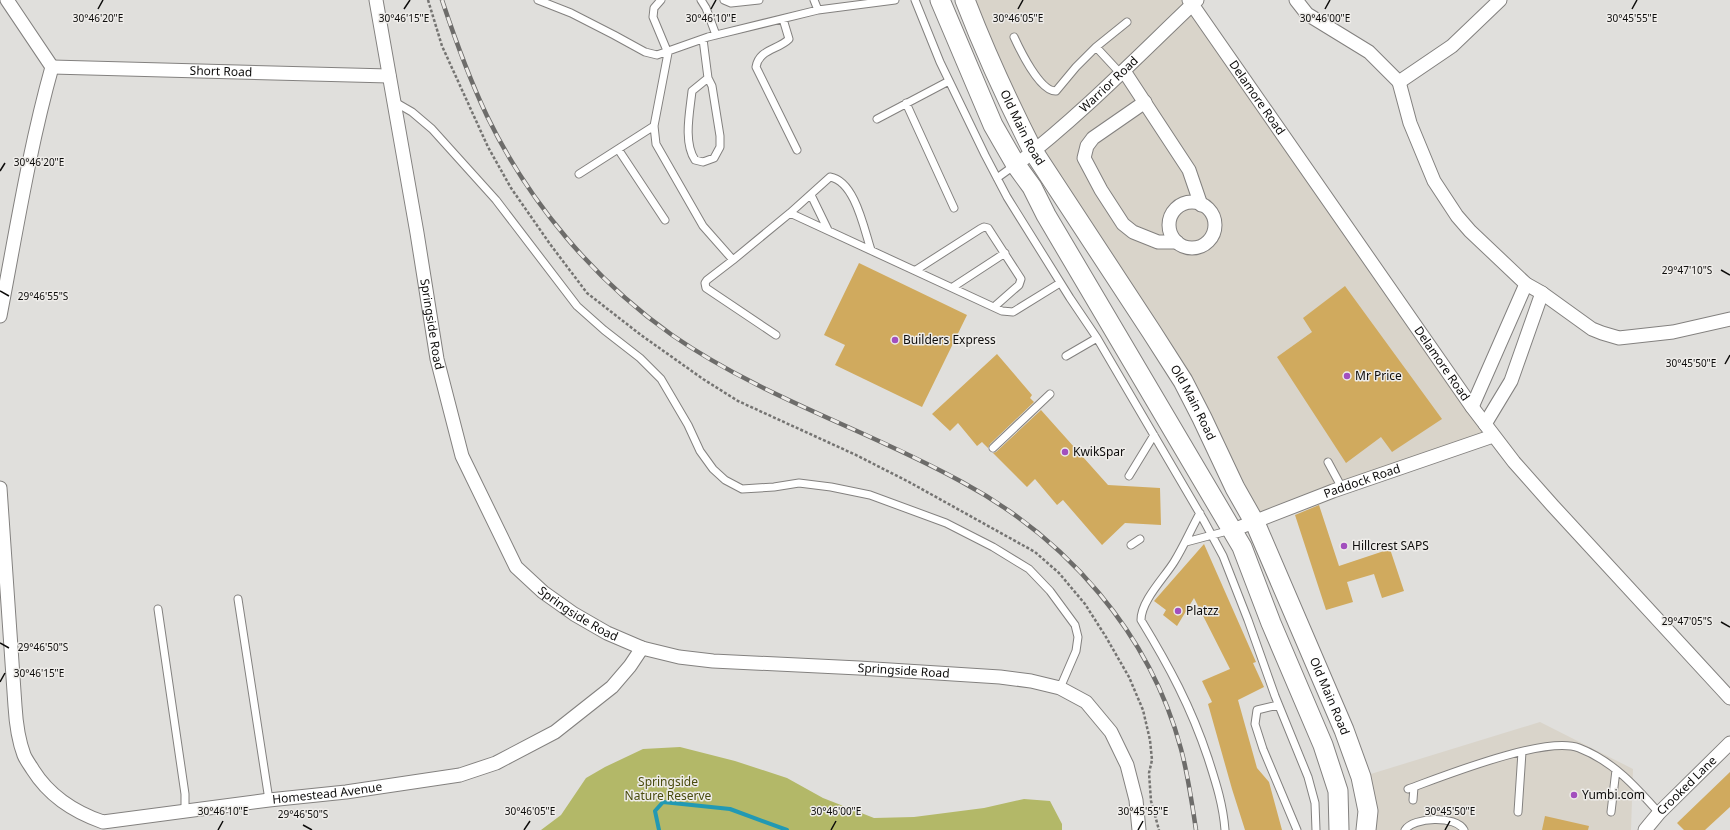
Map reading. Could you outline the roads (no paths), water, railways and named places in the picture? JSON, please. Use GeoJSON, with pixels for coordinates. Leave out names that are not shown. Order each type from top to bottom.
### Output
{"type":"FeatureCollection","features":[{"type":"Feature","properties":{"kind":"main road","name":"Old Main Road"},"geometry":{"type":"LineString","coordinates":[[940,0],[994,125],[1016,165],[1032,187],[1046,215],[1242,547],[1323,745],[1338,791],[1339,830]]}},
{"type":"Feature","properties":{"kind":"main road","name":"Old Main Road"},"geometry":{"type":"LineString","coordinates":[[965,0],[983,45],[1033,151],[1183,382],[1202,418],[1235,488],[1254,521],[1344,730],[1361,777],[1368,811],[1366,830]]}},
{"type":"Feature","properties":{"kind":"street"},"geometry":{"type":"LineString","coordinates":[[0,316],[31,156],[52,67],[7,0]]}},
{"type":"Feature","properties":{"kind":"street","name":"Springside Road"},"geometry":{"type":"LineString","coordinates":[[376,0],[417,233],[437,358],[462,456],[516,567],[543,592],[574,614],[607,633],[642,648],[680,657],[713,661],[866,668],[1000,677],[1031,681],[1060,688],[1086,702],[1111,732],[1127,765],[1136,800],[1139,830]]}},
{"type":"Feature","properties":{"kind":"street"},"geometry":{"type":"LineString","coordinates":[[1296,0],[1307,14],[1369,52],[1399,82],[1410,123],[1434,182],[1461,221],[1526,284],[1542,293],[1592,329],[1619,338],[1673,332],[1730,319]]}},
{"type":"Feature","properties":{"kind":"street"},"geometry":{"type":"LineString","coordinates":[[1399,82],[1452,46],[1500,0]]}},
{"type":"Feature","properties":{"kind":"street","name":"Warrior Road"},"geometry":{"type":"LineString","coordinates":[[1016,165],[1045,143],[1123,72],[1193,1]]}},
{"type":"Feature","properties":{"kind":"street","name":"Delamore Road"},"geometry":{"type":"LineString","coordinates":[[1193,1],[1472,407],[1494,436],[1553,506],[1730,698]]}},
{"type":"Feature","properties":{"kind":"street","name":"Short Road"},"geometry":{"type":"LineString","coordinates":[[52,67],[389,76]]}},
{"type":"Feature","properties":{"kind":"street"},"geometry":{"type":"LineString","coordinates":[[1123,72],[1145,102],[1189,170],[1201,204],[1211,213],[1214,219],[1215,225],[1211,238],[1201,246],[1188,248],[1173,238],[1169,225],[1173,213],[1182,204],[1201,204]]}},
{"type":"Feature","properties":{"kind":"street"},"geometry":{"type":"LineString","coordinates":[[1145,102],[1094,138],[1087,146],[1084,158],[1101,190],[1123,224],[1133,232],[1158,242],[1177,242]]}},
{"type":"Feature","properties":{"kind":"street"},"geometry":{"type":"LineString","coordinates":[[1472,407],[1526,284]]}},
{"type":"Feature","properties":{"kind":"street"},"geometry":{"type":"LineString","coordinates":[[1485,424],[1511,381],[1542,293]]}},
{"type":"Feature","properties":{"kind":"street","name":"Paddock Road"},"geometry":{"type":"LineString","coordinates":[[1233,530],[1342,488],[1494,436]]}},
{"type":"Feature","properties":{"kind":"street","name":"Homestead Avenue"},"geometry":{"type":"LineString","coordinates":[[0,488],[17,731],[24,756],[38,778],[57,798],[70,808],[103,822],[269,800],[346,792],[460,775],[496,763],[555,732],[612,687],[630,666],[642,648]]}},
{"type":"Feature","properties":{"kind":"street","name":"Crooked Lane"},"geometry":{"type":"LineString","coordinates":[[1645,830],[1659,813],[1730,743]]}},
{"type":"Feature","properties":{"kind":"lane"},"geometry":{"type":"LineString","coordinates":[[538,0],[571,13],[614,34],[645,52],[657,55],[716,35],[818,10],[895,0]]}},
{"type":"Feature","properties":{"kind":"lane"},"geometry":{"type":"LineString","coordinates":[[661,0],[654,8],[653,17],[666,53],[654,126],[656,144],[703,226],[733,260]]}},
{"type":"Feature","properties":{"kind":"lane"},"geometry":{"type":"LineString","coordinates":[[701,0],[706,8],[716,35]]}},
{"type":"Feature","properties":{"kind":"lane"},"geometry":{"type":"LineString","coordinates":[[724,0],[731,3],[759,0]]}},
{"type":"Feature","properties":{"kind":"lane"},"geometry":{"type":"LineString","coordinates":[[814,0],[818,10]]}},
{"type":"Feature","properties":{"kind":"lane"},"geometry":{"type":"LineString","coordinates":[[916,0],[940,62],[997,178],[1025,227],[1097,338],[1200,513],[1223,556],[1248,620],[1278,705],[1313,792],[1317,818],[1316,830]]}},
{"type":"Feature","properties":{"kind":"lane"},"geometry":{"type":"LineString","coordinates":[[783,19],[789,39],[784,44],[760,55],[756,67],[797,150]]}},
{"type":"Feature","properties":{"kind":"lane"},"geometry":{"type":"LineString","coordinates":[[1014,37],[1024,58],[1042,83],[1049,90],[1053,91],[1060,88],[1076,67],[1096,47],[1127,22]]}},
{"type":"Feature","properties":{"kind":"lane"},"geometry":{"type":"LineString","coordinates":[[703,39],[708,78],[712,86],[717,117],[720,147],[714,158],[703,162],[695,160],[691,154],[688,138],[692,91],[708,78]]}},
{"type":"Feature","properties":{"kind":"lane"},"geometry":{"type":"LineString","coordinates":[[1096,47],[1123,72]]}},
{"type":"Feature","properties":{"kind":"lane"},"geometry":{"type":"LineString","coordinates":[[877,119],[949,81]]}},
{"type":"Feature","properties":{"kind":"lane"},"geometry":{"type":"LineString","coordinates":[[393,102],[412,112],[432,129],[496,200],[577,306],[604,330],[640,358],[661,379],[688,425],[700,451],[713,469],[725,480],[742,489],[774,487],[799,483],[831,487],[870,495],[946,523],[993,547],[1029,569],[1050,591],[1075,625],[1078,637],[1076,651],[1060,688]]}},
{"type":"Feature","properties":{"kind":"lane"},"geometry":{"type":"LineString","coordinates":[[906,103],[954,208]]}},
{"type":"Feature","properties":{"kind":"lane"},"geometry":{"type":"LineString","coordinates":[[579,174],[654,126]]}},
{"type":"Feature","properties":{"kind":"lane"},"geometry":{"type":"LineString","coordinates":[[618,149],[665,220]]}},
{"type":"Feature","properties":{"kind":"lane"},"geometry":{"type":"LineString","coordinates":[[997,178],[1016,165]]}},
{"type":"Feature","properties":{"kind":"lane"},"geometry":{"type":"LineString","coordinates":[[776,335],[706,288],[705,283],[707,280],[790,213],[830,177],[837,178],[844,184],[852,195],[871,250]]}},
{"type":"Feature","properties":{"kind":"lane"},"geometry":{"type":"LineString","coordinates":[[810,195],[828,230]]}},
{"type":"Feature","properties":{"kind":"lane"},"geometry":{"type":"LineString","coordinates":[[790,213],[953,287],[1002,311],[1013,312],[1060,283]]}},
{"type":"Feature","properties":{"kind":"lane"},"geometry":{"type":"LineString","coordinates":[[916,270],[984,227],[992,232],[1021,279],[1019,286],[994,307]]}},
{"type":"Feature","properties":{"kind":"lane"},"geometry":{"type":"LineString","coordinates":[[953,287],[1005,253]]}},
{"type":"Feature","properties":{"kind":"lane"},"geometry":{"type":"LineString","coordinates":[[1066,356],[1097,338]]}},
{"type":"Feature","properties":{"kind":"lane"},"geometry":{"type":"LineString","coordinates":[[992,448],[1050,394]]}},
{"type":"Feature","properties":{"kind":"lane"},"geometry":{"type":"LineString","coordinates":[[1129,476],[1154,435]]}},
{"type":"Feature","properties":{"kind":"lane"},"geometry":{"type":"LineString","coordinates":[[1328,462],[1342,488]]}},
{"type":"Feature","properties":{"kind":"lane"},"geometry":{"type":"LineString","coordinates":[[1200,513],[1186,542],[1148,601],[1142,613],[1141,620],[1163,656],[1196,722],[1219,789],[1224,830]]}},
{"type":"Feature","properties":{"kind":"lane"},"geometry":{"type":"LineString","coordinates":[[1186,542],[1233,530]]}},
{"type":"Feature","properties":{"kind":"lane"},"geometry":{"type":"LineString","coordinates":[[1131,545],[1140,539]]}},
{"type":"Feature","properties":{"kind":"lane"},"geometry":{"type":"LineString","coordinates":[[238,599],[269,800]]}},
{"type":"Feature","properties":{"kind":"lane"},"geometry":{"type":"LineString","coordinates":[[158,609],[185,794],[185,812]]}},
{"type":"Feature","properties":{"kind":"lane"},"geometry":{"type":"LineString","coordinates":[[1278,705],[1257,710],[1255,724],[1263,749],[1297,830]]}},
{"type":"Feature","properties":{"kind":"lane"},"geometry":{"type":"LineString","coordinates":[[1413,800],[1411,788],[1522,752],[1542,747],[1562,745],[1578,748],[1616,770],[1630,781],[1659,813]]}},
{"type":"Feature","properties":{"kind":"lane"},"geometry":{"type":"LineString","coordinates":[[1518,812],[1522,752]]}},
{"type":"Feature","properties":{"kind":"lane"},"geometry":{"type":"LineString","coordinates":[[1611,812],[1616,770]]}},
{"type":"Feature","properties":{"kind":"lane"},"geometry":{"type":"LineString","coordinates":[[1405,830],[1408,826],[1420,820],[1454,822],[1464,830]]}},
{"type":"Feature","properties":{"kind":"waterway"},"geometry":{"type":"LineString","coordinates":[[659,830],[655,811],[663,802],[730,809],[787,830]]}},
{"type":"Feature","properties":{"kind":"railway"},"geometry":{"type":"LineString","coordinates":[[442,0],[474,87],[504,148],[522,178],[543,208],[590,264],[616,290],[672,335],[742,377],[926,463],[962,482],[1000,505],[1036,531],[1069,561],[1099,593],[1126,628],[1148,666],[1167,707],[1181,749],[1190,789],[1196,830]]}},
{"type":"Feature","properties":{"kind":"place","name":"Builders Express"},"geometry":{"type":"Point","coordinates":[895,340]}},
{"type":"Feature","properties":{"kind":"place","name":"Mr Price"},"geometry":{"type":"Point","coordinates":[1347,376]}},
{"type":"Feature","properties":{"kind":"place","name":"KwikSpar"},"geometry":{"type":"Point","coordinates":[1065,452]}},
{"type":"Feature","properties":{"kind":"place","name":"Hillcrest SAPS"},"geometry":{"type":"Point","coordinates":[1344,546]}},
{"type":"Feature","properties":{"kind":"place","name":"Platzz"},"geometry":{"type":"Point","coordinates":[1178,611]}},
{"type":"Feature","properties":{"kind":"place","name":"Yumbi.com"},"geometry":{"type":"Point","coordinates":[1574,795]}},
{"type":"Feature","properties":{"kind":"park label","name":"Springside Nature Reserve"},"geometry":{"type":"Point","coordinates":[668,789]}}]}
